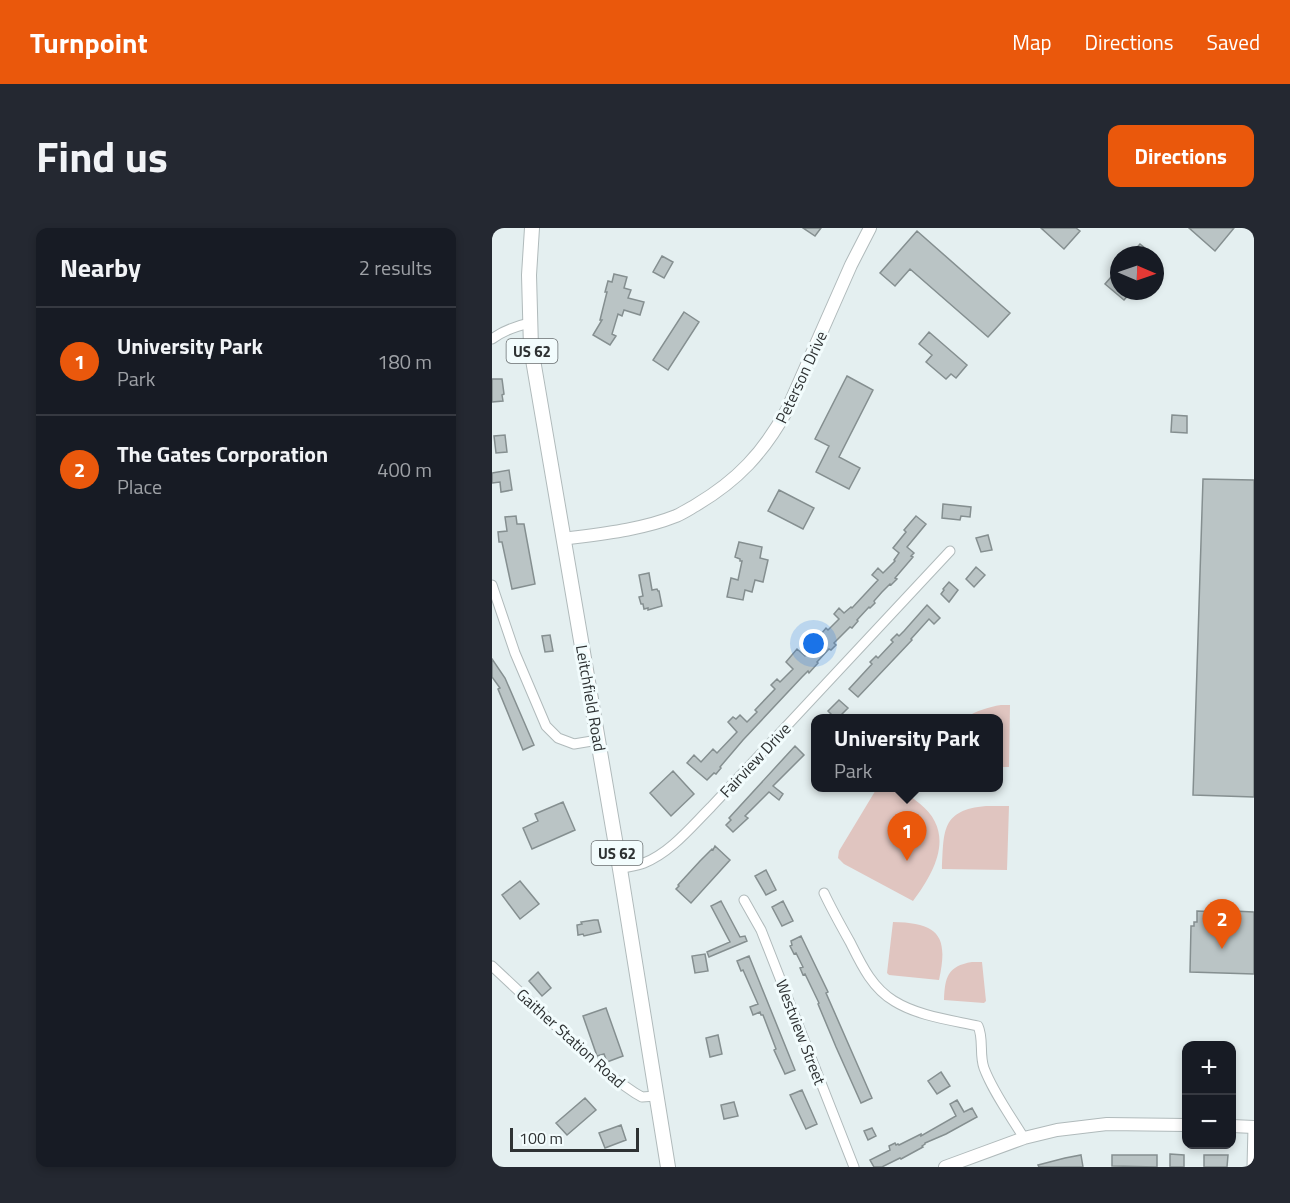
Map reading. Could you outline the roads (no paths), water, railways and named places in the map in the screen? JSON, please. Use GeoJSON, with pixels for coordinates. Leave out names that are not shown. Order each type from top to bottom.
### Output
{"type":"FeatureCollection","features":[{"type":"Feature","properties":{"kind":"main road","name":"Leitchfield Road"},"geometry":{"type":"LineString","coordinates":[[532,228],[529,275],[531,348],[620,869],[668,1167]]}},
{"type":"Feature","properties":{"kind":"street","name":"Peterson Drive"},"geometry":{"type":"LineString","coordinates":[[563,539],[651,524],[677,516],[732,481],[776,430],[787,410],[850,265],[870,228]]}},
{"type":"Feature","properties":{"kind":"street"},"geometry":{"type":"LineString","coordinates":[[492,339],[516,326],[530,323]]}},
{"type":"Feature","properties":{"kind":"street","name":"Fairview Drive"},"geometry":{"type":"LineString","coordinates":[[620,869],[642,864],[679,839],[950,551]]}},
{"type":"Feature","properties":{"kind":"street"},"geometry":{"type":"LineString","coordinates":[[492,585],[514,653],[546,726],[558,738],[574,744],[598,740]]}},
{"type":"Feature","properties":{"kind":"street"},"geometry":{"type":"LineString","coordinates":[[824,893],[863,967],[885,994],[914,1010],[978,1026],[982,1034],[983,1066],[996,1093],[1024,1138]]}},
{"type":"Feature","properties":{"kind":"street","name":"Westview Street"},"geometry":{"type":"LineString","coordinates":[[744,900],[761,930],[854,1167]]}},
{"type":"Feature","properties":{"kind":"street","name":"Gaither Station Road"},"geometry":{"type":"LineString","coordinates":[[492,966],[606,1073],[635,1093],[642,1096],[656,1096]]}},
{"type":"Feature","properties":{"kind":"street"},"geometry":{"type":"LineString","coordinates":[[945,1167],[1024,1138],[1057,1130],[1107,1124],[1182,1125]]}},
{"type":"Feature","properties":{"kind":"street"},"geometry":{"type":"LineString","coordinates":[[1236,1126],[1254,1127],[1252,1167]]}},
{"type":"Feature","properties":{"kind":"place","name":"University Park"},"geometry":{"type":"Point","coordinates":[907,861]}},
{"type":"Feature","properties":{"kind":"place","name":"The Gates Corporation"},"geometry":{"type":"Point","coordinates":[1222,949]}}]}
